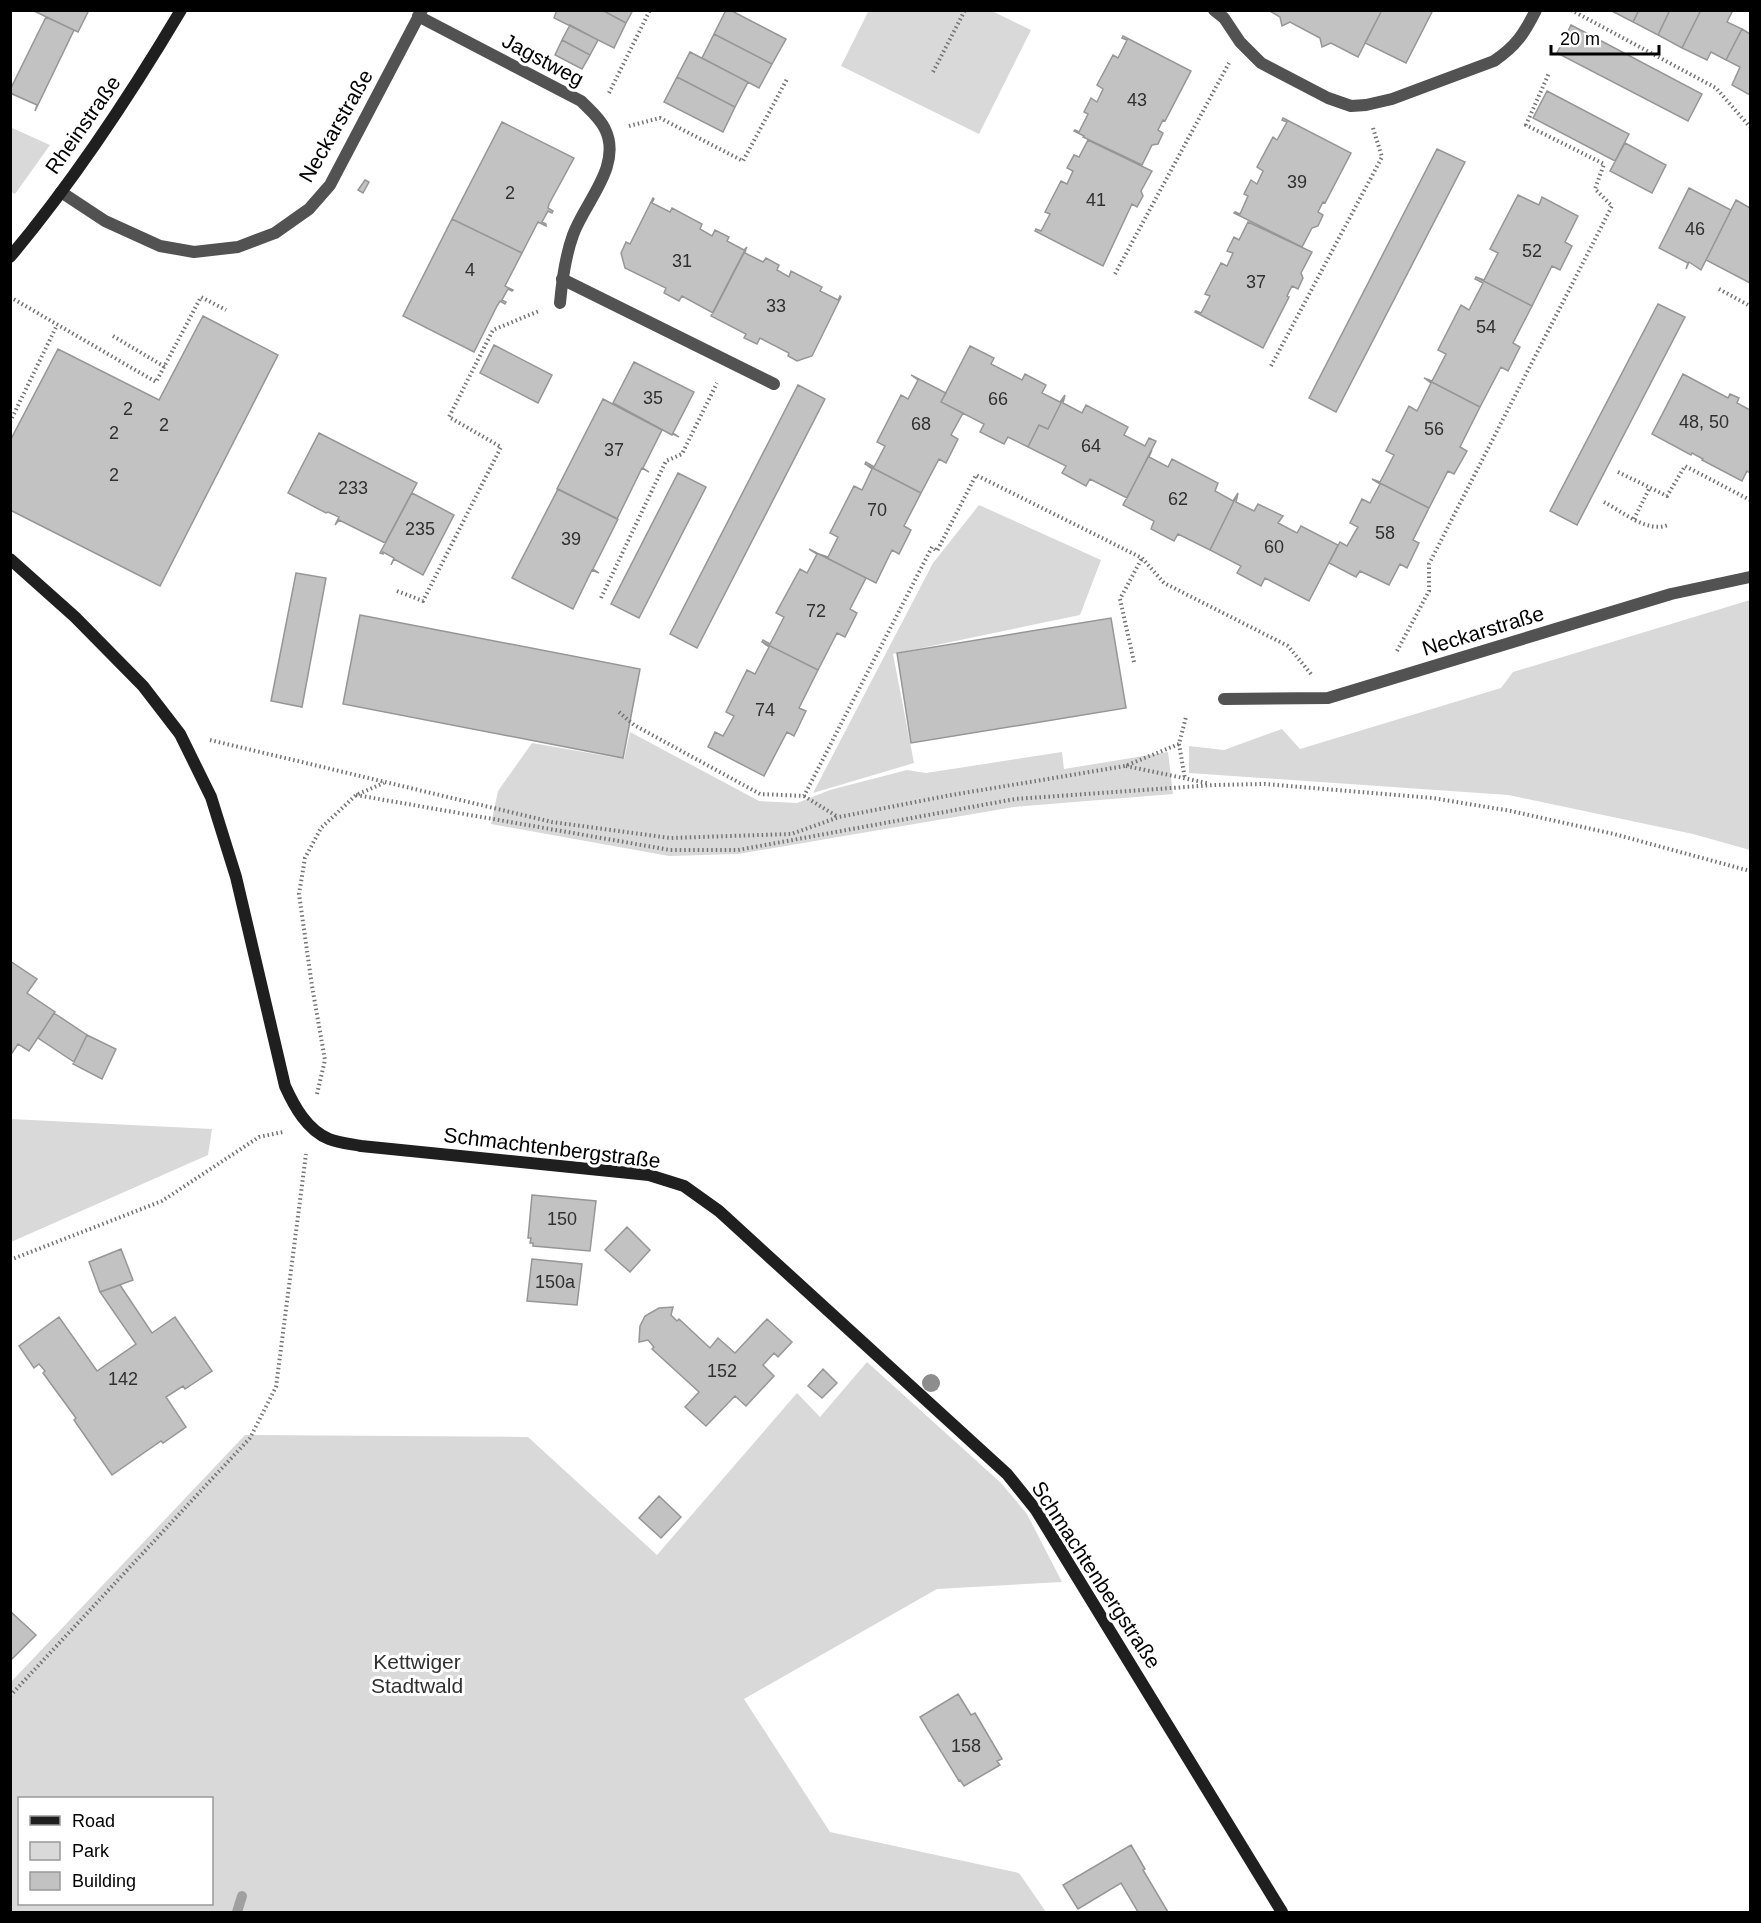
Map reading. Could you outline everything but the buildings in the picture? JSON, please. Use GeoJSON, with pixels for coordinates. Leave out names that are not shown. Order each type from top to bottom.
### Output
{"type":"FeatureCollection","features":[{"type":"Feature","properties":{"kind":"street","name":"Rheinstraße"},"geometry":{"type":"LineString","coordinates":[[10,257],[61,192],[137,81],[181,10]]}},
{"type":"Feature","properties":{"kind":"street"},"geometry":{"type":"LineString","coordinates":[[1214,10],[1224,18],[1240,42],[1261,63],[1328,98],[1351,106],[1392,99],[1494,61],[1522,37],[1536,10]]}},
{"type":"Feature","properties":{"kind":"street","name":"Neckarstraße"},"geometry":{"type":"LineString","coordinates":[[61,192],[105,221],[160,246],[194,252],[238,247],[275,233],[309,209],[330,184],[420,13]]}},
{"type":"Feature","properties":{"kind":"street","name":"Jagstweg"},"geometry":{"type":"LineString","coordinates":[[420,13],[581,101],[597,117],[606,131],[610,152],[606,171],[573,235],[562,279],[560,303]]}},
{"type":"Feature","properties":{"kind":"street"},"geometry":{"type":"LineString","coordinates":[[562,279],[774,384]]}},
{"type":"Feature","properties":{"kind":"street","name":"Schmachtenbergstraße"},"geometry":{"type":"LineString","coordinates":[[10,559],[75,618],[142,686],[180,734],[211,797],[236,877],[285,1086],[294,1107],[310,1125],[328,1139],[361,1146],[649,1175],[684,1186],[719,1211],[1007,1474],[1036,1510],[1282,1912]]}},
{"type":"Feature","properties":{"kind":"street","name":"Neckarstraße"},"geometry":{"type":"LineString","coordinates":[[1224,699],[1328,698],[1671,594],[1750,577]]}},
{"type":"Feature","properties":{"kind":"path"},"geometry":{"type":"LineString","coordinates":[[597,117],[650,10]]}},
{"type":"Feature","properties":{"kind":"path"},"geometry":{"type":"LineString","coordinates":[[933,72],[965,10]]}},
{"type":"Feature","properties":{"kind":"path"},"geometry":{"type":"LineString","coordinates":[[1571,10],[1716,88],[1750,127]]}},
{"type":"Feature","properties":{"kind":"path"},"geometry":{"type":"LineString","coordinates":[[1115,273],[1240,42]]}},
{"type":"Feature","properties":{"kind":"path"},"geometry":{"type":"LineString","coordinates":[[1379,683],[1429,591],[1429,564],[1612,206],[1595,189],[1604,164],[1526,125],[1549,74]]}},
{"type":"Feature","properties":{"kind":"path"},"geometry":{"type":"LineString","coordinates":[[606,131],[660,118],[743,161],[787,79]]}},
{"type":"Feature","properties":{"kind":"path"},"geometry":{"type":"LineString","coordinates":[[1271,366],[1382,156],[1366,105]]}},
{"type":"Feature","properties":{"kind":"path"},"geometry":{"type":"LineString","coordinates":[[1719,289],[1750,306]]}},
{"type":"Feature","properties":{"kind":"path"},"geometry":{"type":"LineString","coordinates":[[10,297],[156,382],[201,297],[226,310]]}},
{"type":"Feature","properties":{"kind":"path"},"geometry":{"type":"LineString","coordinates":[[397,591],[423,601],[501,447],[449,417],[493,330],[560,303]]}},
{"type":"Feature","properties":{"kind":"path"},"geometry":{"type":"LineString","coordinates":[[10,422],[57,325]]}},
{"type":"Feature","properties":{"kind":"path"},"geometry":{"type":"LineString","coordinates":[[113,336],[165,367]]}},
{"type":"Feature","properties":{"kind":"path"},"geometry":{"type":"LineString","coordinates":[[601,598],[666,461],[682,454],[729,360]]}},
{"type":"Feature","properties":{"kind":"path"},"geometry":{"type":"LineString","coordinates":[[1618,472],[1667,496],[1685,466],[1750,500]]}},
{"type":"Feature","properties":{"kind":"path"},"geometry":{"type":"LineString","coordinates":[[804,796],[932,548],[937,550],[976,476],[1142,558],[1164,583],[1288,646],[1328,698]]}},
{"type":"Feature","properties":{"kind":"path"},"geometry":{"type":"LineString","coordinates":[[1634,519],[1650,487]]}},
{"type":"Feature","properties":{"kind":"path"},"geometry":{"type":"LineString","coordinates":[[1604,502],[1644,525],[1661,528],[1668,525]]}},
{"type":"Feature","properties":{"kind":"path"},"geometry":{"type":"LineString","coordinates":[[1134,662],[1120,599],[1142,558]]}},
{"type":"Feature","properties":{"kind":"path"},"geometry":{"type":"LineString","coordinates":[[619,712],[634,725],[760,794],[804,796],[839,817]]}},
{"type":"Feature","properties":{"kind":"path"},"geometry":{"type":"LineString","coordinates":[[1185,778],[1179,744],[1186,717]]}},
{"type":"Feature","properties":{"kind":"path"},"geometry":{"type":"LineString","coordinates":[[180,734],[552,822],[670,838],[790,834],[839,817],[946,796],[1125,766],[1179,744]]}},
{"type":"Feature","properties":{"kind":"path"},"geometry":{"type":"LineString","coordinates":[[1125,766],[1214,784]]}},
{"type":"Feature","properties":{"kind":"path"},"geometry":{"type":"LineString","coordinates":[[10,1696],[250,1438],[276,1387],[310,1125],[325,1060],[299,894],[306,858],[321,828],[356,795],[384,783]]}},
{"type":"Feature","properties":{"kind":"path"},"geometry":{"type":"LineString","coordinates":[[356,795],[670,850],[738,850],[1015,799],[1214,784],[1265,784],[1433,798],[1500,809],[1614,834],[1750,871]]}},
{"type":"Feature","properties":{"kind":"path"},"geometry":{"type":"LineString","coordinates":[[10,1260],[162,1201],[259,1137],[310,1125]]}},
{"type":"Feature","properties":{"kind":"green space"},"geometry":{"type":"Polygon","coordinates":[[[869,10],[992,11],[1031,30],[979,134],[841,66],[869,10]]]}},
{"type":"Feature","properties":{"kind":"green space"},"geometry":{"type":"Polygon","coordinates":[[[10,127],[50,145],[15,194],[11,192],[10,127]]]}},
{"type":"Feature","properties":{"kind":"green space"},"geometry":{"type":"Polygon","coordinates":[[[979,505],[1101,560],[1080,615],[893,654],[914,763],[813,793],[933,563],[979,505]]]}},
{"type":"Feature","properties":{"kind":"green space"},"geometry":{"type":"Polygon","coordinates":[[[1750,600],[1750,850],[1693,834],[1508,795],[1189,773],[1189,746],[1224,750],[1282,729],[1300,749],[1501,688],[1513,672],[1750,600]]]}},
{"type":"Feature","properties":{"kind":"green space"},"geometry":{"type":"Polygon","coordinates":[[[630,732],[759,801],[797,803],[830,790],[907,770],[926,773],[1062,752],[1064,769],[1168,752],[1173,794],[1014,807],[738,854],[669,856],[491,824],[498,791],[532,743],[624,759],[630,732]]]}},
{"type":"Feature","properties":{"kind":"green space"},"geometry":{"type":"Polygon","coordinates":[[[10,1119],[212,1129],[208,1155],[11,1242],[10,1119]]]}},
{"type":"Feature","properties":{"kind":"green space","name":"Kettwiger Stadtwald"},"geometry":{"type":"Polygon","coordinates":[[[867,1362],[1001,1483],[1027,1514],[1062,1582],[937,1589],[744,1699],[830,1832],[1019,1873],[1046,1912],[11,1912],[11,1682],[245,1435],[528,1437],[657,1555],[797,1393],[820,1417],[867,1362]]]}},
{"type":"Feature","properties":{"kind":"waterway"},"geometry":{"type":"LineString","coordinates":[[237,1912],[242,1896]]}}]}
